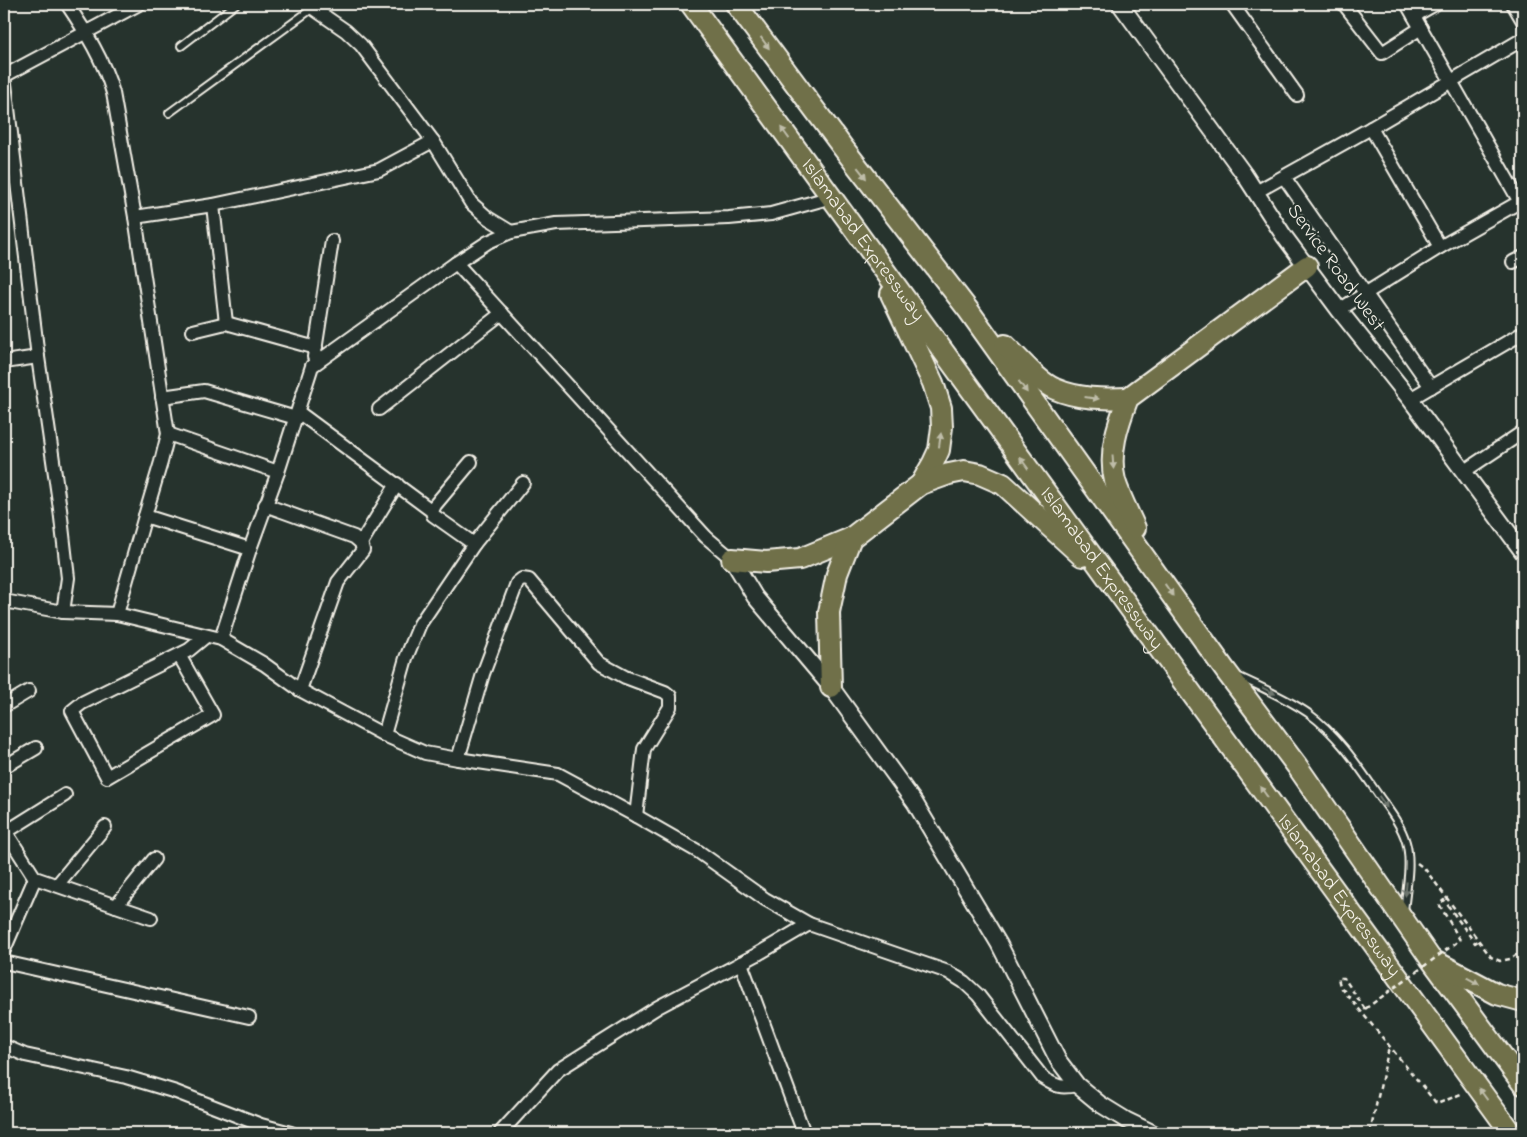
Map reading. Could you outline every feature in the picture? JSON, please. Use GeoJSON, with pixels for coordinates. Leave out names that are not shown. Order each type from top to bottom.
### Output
{"type":"FeatureCollection","features":[{"type":"Feature","properties":{"kind":"highway","name":"Islamabad Expressway"},"geometry":{"type":"LineString","coordinates":[[691,4],[1511,1133]]}},
{"type":"Feature","properties":{"kind":"highway","name":"Islamabad Expressway"},"geometry":{"type":"LineString","coordinates":[[736,4],[844,149],[969,311],[1225,670],[1296,766],[1430,958],[1523,1084]]}},
{"type":"Feature","properties":{"kind":"highway"},"geometry":{"type":"LineString","coordinates":[[876,258],[933,384],[941,408],[942,427],[939,450],[921,484]]}},
{"type":"Feature","properties":{"kind":"highway"},"geometry":{"type":"LineString","coordinates":[[1154,568],[1115,480],[1113,453],[1118,424],[1128,398],[1307,266]]}},
{"type":"Feature","properties":{"kind":"highway"},"geometry":{"type":"LineString","coordinates":[[969,311],[1039,377],[1054,388],[1078,396],[1102,399],[1128,398]]}},
{"type":"Feature","properties":{"kind":"highway"},"geometry":{"type":"LineString","coordinates":[[732,559],[766,562],[800,559],[851,538],[921,484],[964,471],[980,474],[1003,484],[1111,582]]}},
{"type":"Feature","properties":{"kind":"highway"},"geometry":{"type":"LineString","coordinates":[[832,687],[829,612],[837,574],[851,538]]}},
{"type":"Feature","properties":{"kind":"highway"},"geometry":{"type":"LineString","coordinates":[[1430,958],[1497,994],[1523,1001]]}},
{"type":"Feature","properties":{"kind":"street"},"geometry":{"type":"LineString","coordinates":[[67,4],[86,32],[108,75],[113,93],[135,217],[168,434],[117,614]]}},
{"type":"Feature","properties":{"kind":"street"},"geometry":{"type":"LineString","coordinates":[[62,612],[68,578],[38,357],[4,75],[140,4]]}},
{"type":"Feature","properties":{"kind":"street","name":"Service Road West"},"geometry":{"type":"LineString","coordinates":[[1120,4],[1256,192],[1284,236],[1339,310],[1410,399],[1523,552]]}},
{"type":"Feature","properties":{"kind":"street"},"geometry":{"type":"LineString","coordinates":[[1344,4],[1382,53],[1421,28]]}},
{"type":"Feature","properties":{"kind":"street"},"geometry":{"type":"LineString","coordinates":[[1339,310],[1440,247],[1522,201],[1406,4]]}},
{"type":"Feature","properties":{"kind":"street"},"geometry":{"type":"LineString","coordinates":[[1414,16],[1435,4]]}},
{"type":"Feature","properties":{"kind":"street"},"geometry":{"type":"LineString","coordinates":[[1513,4],[1523,21]]}},
{"type":"Feature","properties":{"kind":"street"},"geometry":{"type":"LineString","coordinates":[[310,6],[346,31],[361,45],[433,141],[471,203],[488,218],[511,232]]}},
{"type":"Feature","properties":{"kind":"street"},"geometry":{"type":"LineString","coordinates":[[1238,6],[1297,95]]}},
{"type":"Feature","properties":{"kind":"street"},"geometry":{"type":"LineString","coordinates":[[1256,192],[1523,40]]}},
{"type":"Feature","properties":{"kind":"street"},"geometry":{"type":"LineString","coordinates":[[1371,128],[1440,247]]}},
{"type":"Feature","properties":{"kind":"street"},"geometry":{"type":"LineString","coordinates":[[135,217],[213,205],[379,170],[433,141]]}},
{"type":"Feature","properties":{"kind":"street"},"geometry":{"type":"LineString","coordinates":[[1284,176],[1431,387]]}},
{"type":"Feature","properties":{"kind":"street"},"geometry":{"type":"LineString","coordinates":[[312,366],[456,263],[488,242],[511,232],[556,224],[729,218],[771,214],[832,197]]}},
{"type":"Feature","properties":{"kind":"street"},"geometry":{"type":"LineString","coordinates":[[213,205],[226,323]]}},
{"type":"Feature","properties":{"kind":"street"},"geometry":{"type":"LineString","coordinates":[[221,639],[312,366],[332,241]]}},
{"type":"Feature","properties":{"kind":"street"},"geometry":{"type":"LineString","coordinates":[[456,263],[706,537],[732,559],[755,597],[832,687],[915,803],[1000,944],[1058,1060],[1077,1085],[1100,1104],[1126,1120],[1153,1133]]}},
{"type":"Feature","properties":{"kind":"street"},"geometry":{"type":"LineString","coordinates":[[379,409],[502,313]]}},
{"type":"Feature","properties":{"kind":"street"},"geometry":{"type":"LineString","coordinates":[[193,330],[226,323],[316,348]]}},
{"type":"Feature","properties":{"kind":"street"},"geometry":{"type":"LineString","coordinates":[[1410,399],[1523,333]]}},
{"type":"Feature","properties":{"kind":"street"},"geometry":{"type":"LineString","coordinates":[[4,362],[38,357]]}},
{"type":"Feature","properties":{"kind":"street"},"geometry":{"type":"LineString","coordinates":[[162,397],[204,391],[297,415],[397,484],[432,511],[433,515],[474,544]]}},
{"type":"Feature","properties":{"kind":"street"},"geometry":{"type":"LineString","coordinates":[[1463,472],[1523,432]]}},
{"type":"Feature","properties":{"kind":"street"},"geometry":{"type":"LineString","coordinates":[[168,434],[278,472]]}},
{"type":"Feature","properties":{"kind":"street"},"geometry":{"type":"LineString","coordinates":[[432,511],[472,462]]}},
{"type":"Feature","properties":{"kind":"street"},"geometry":{"type":"LineString","coordinates":[[384,735],[406,658],[420,624],[474,544],[523,483]]}},
{"type":"Feature","properties":{"kind":"street"},"geometry":{"type":"LineString","coordinates":[[361,543],[397,484]]}},
{"type":"Feature","properties":{"kind":"street"},"geometry":{"type":"LineString","coordinates":[[265,505],[354,538],[361,543],[363,550],[338,582],[300,690]]}},
{"type":"Feature","properties":{"kind":"street"},"geometry":{"type":"LineString","coordinates":[[145,516],[250,549]]}},
{"type":"Feature","properties":{"kind":"street"},"geometry":{"type":"LineString","coordinates":[[458,760],[483,674],[517,583],[522,579],[529,580],[599,662],[625,677],[665,692],[670,696],[670,707],[644,749],[636,816]]}},
{"type":"Feature","properties":{"kind":"street"},"geometry":{"type":"LineString","coordinates":[[4,601],[62,612],[117,614],[221,639],[264,664],[300,690],[384,735],[425,753],[458,760],[558,774],[699,852],[765,898],[809,924],[948,972],[964,982],[978,996],[1043,1078],[1054,1085],[1066,1087],[1077,1085]]}},
{"type":"Feature","properties":{"kind":"street"},"geometry":{"type":"LineString","coordinates":[[179,655],[213,715],[107,777],[72,711],[82,704],[179,655],[189,650],[206,636]]}},
{"type":"Feature","properties":{"kind":"street"},"geometry":{"type":"LineString","coordinates":[[4,706],[29,692]]}},
{"type":"Feature","properties":{"kind":"street"},"geometry":{"type":"LineString","coordinates":[[4,767],[36,748]]}},
{"type":"Feature","properties":{"kind":"street"},"geometry":{"type":"LineString","coordinates":[[65,795],[5,831],[35,878],[151,918]]}},
{"type":"Feature","properties":{"kind":"street"},"geometry":{"type":"LineString","coordinates":[[57,885],[105,827]]}},
{"type":"Feature","properties":{"kind":"street"},"geometry":{"type":"LineString","coordinates":[[116,906],[154,859]]}},
{"type":"Feature","properties":{"kind":"street"},"geometry":{"type":"LineString","coordinates":[[4,950],[7,931],[35,878]]}},
{"type":"Feature","properties":{"kind":"street"},"geometry":{"type":"LineString","coordinates":[[500,1133],[558,1070],[658,1007],[809,924]]}},
{"type":"Feature","properties":{"kind":"street"},"geometry":{"type":"LineString","coordinates":[[4,962],[249,1017]]}},
{"type":"Feature","properties":{"kind":"street"},"geometry":{"type":"LineString","coordinates":[[741,963],[804,1133]]}},
{"type":"Feature","properties":{"kind":"street"},"geometry":{"type":"LineString","coordinates":[[4,1046],[25,1055],[126,1077],[176,1092],[262,1126],[291,1133]]}},
{"type":"Feature","properties":{"kind":"lane"},"geometry":{"type":"LineString","coordinates":[[181,46],[236,4]]}},
{"type":"Feature","properties":{"kind":"lane"},"geometry":{"type":"LineString","coordinates":[[169,112],[310,6]]}},
{"type":"Feature","properties":{"kind":"lane"},"geometry":{"type":"LineString","coordinates":[[1225,670],[1283,698],[1308,714],[1333,736],[1352,758],[1397,822],[1406,842],[1408,856],[1404,921]]}},
{"type":"Feature","properties":{"kind":"path"},"geometry":{"type":"LineString","coordinates":[[1408,856],[1425,869],[1491,957],[1500,961],[1510,959],[1523,950]]}},
{"type":"Feature","properties":{"kind":"path"},"geometry":{"type":"LineString","coordinates":[[1478,941],[1475,943],[1444,900],[1439,904],[1460,940],[1366,1008],[1344,978],[1338,978],[1340,986],[1437,1104],[1478,1087]]}},
{"type":"Feature","properties":{"kind":"path"},"geometry":{"type":"LineString","coordinates":[[1370,1133],[1389,1047]]}}]}
